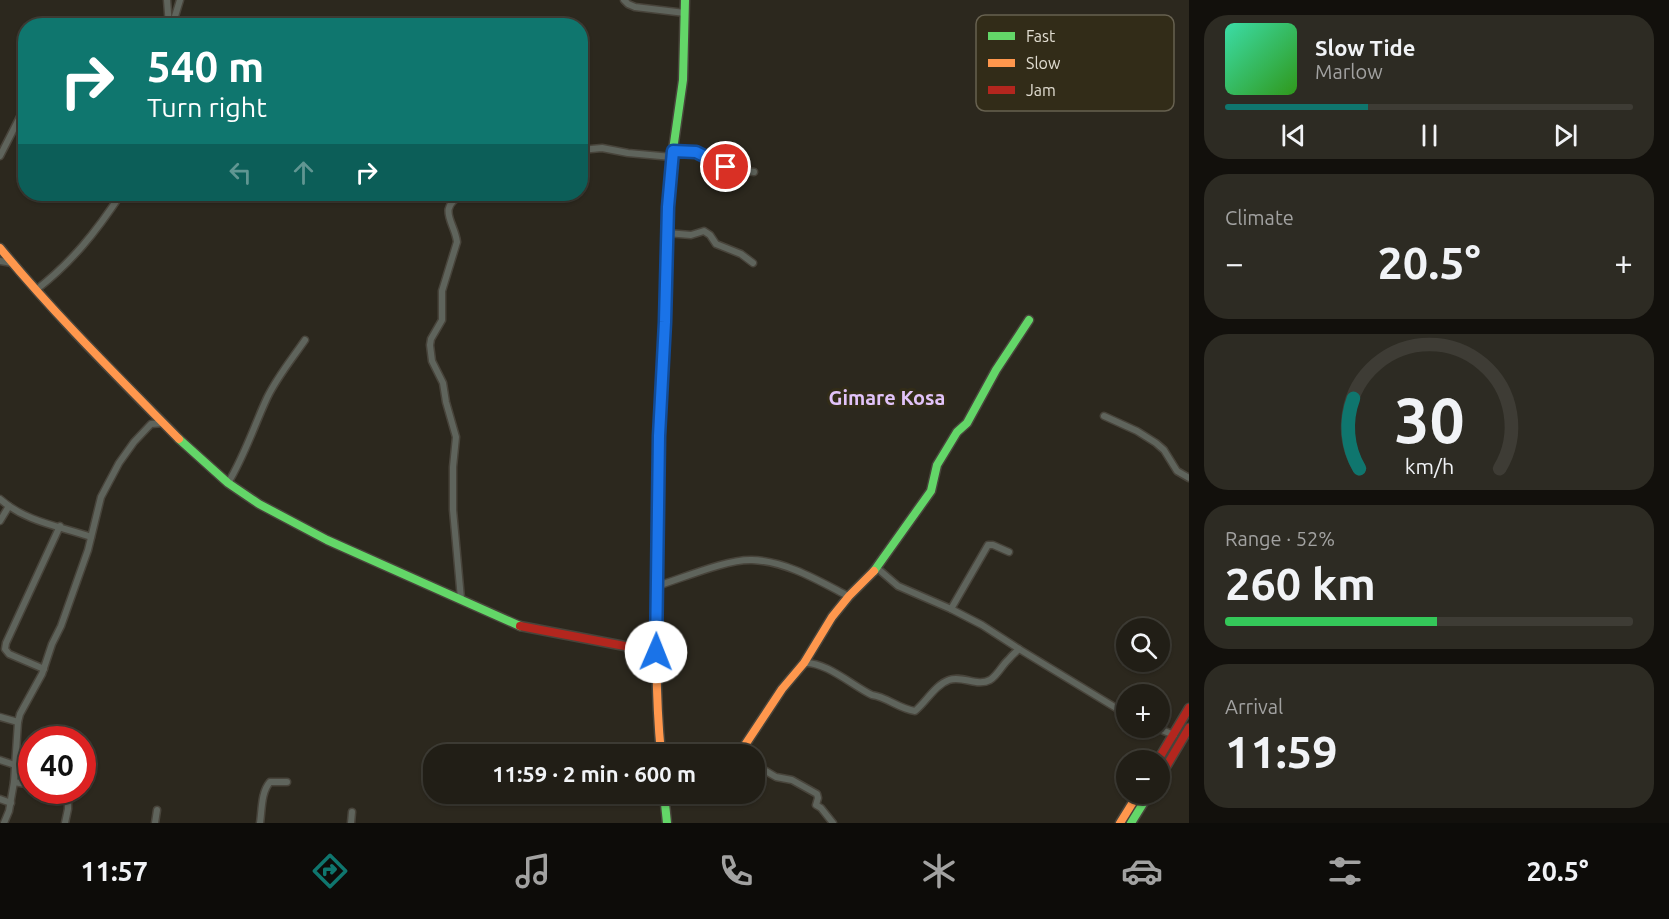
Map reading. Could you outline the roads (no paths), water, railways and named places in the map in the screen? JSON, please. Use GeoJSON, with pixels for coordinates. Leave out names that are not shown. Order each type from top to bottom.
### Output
{"type":"FeatureCollection","features":[{"type":"Feature","properties":{"kind":"main road"},"geometry":{"type":"LineString","coordinates":[[660,744],[656,652],[659,436],[668,207],[682,80],[686,0]]}},
{"type":"Feature","properties":{"kind":"main road"},"geometry":{"type":"LineString","coordinates":[[0,248],[102,361],[191,450],[228,483],[259,504],[327,540],[521,626],[656,652]]}},
{"type":"Feature","properties":{"kind":"main road"},"geometry":{"type":"LineString","coordinates":[[746,744],[782,689],[804,663],[832,617],[848,596],[877,568],[931,492],[937,465],[957,432],[967,423],[996,370],[1029,320]]}},
{"type":"Feature","properties":{"kind":"main road"},"geometry":{"type":"LineString","coordinates":[[1164,750],[1189,708]]}},
{"type":"Feature","properties":{"kind":"main road"},"geometry":{"type":"LineString","coordinates":[[1170,760],[1189,728]]}},
{"type":"Feature","properties":{"kind":"main road"},"geometry":{"type":"LineString","coordinates":[[665,804],[667,823]]}},
{"type":"Feature","properties":{"kind":"main road"},"geometry":{"type":"LineString","coordinates":[[1120,823],[1132,804]]}},
{"type":"Feature","properties":{"kind":"main road"},"geometry":{"type":"LineString","coordinates":[[1131,823],[1143,804]]}},
{"type":"Feature","properties":{"kind":"street"},"geometry":{"type":"LineString","coordinates":[[167,0],[169,18]]}},
{"type":"Feature","properties":{"kind":"street"},"geometry":{"type":"LineString","coordinates":[[173,18],[180,0]]}},
{"type":"Feature","properties":{"kind":"street"},"geometry":{"type":"LineString","coordinates":[[624,0],[631,6],[685,13]]}},
{"type":"Feature","properties":{"kind":"street"},"geometry":{"type":"LineString","coordinates":[[0,156],[18,121]]}},
{"type":"Feature","properties":{"kind":"street"},"geometry":{"type":"LineString","coordinates":[[588,149],[602,148],[628,153],[696,152],[732,169],[754,172]]}},
{"type":"Feature","properties":{"kind":"street"},"geometry":{"type":"LineString","coordinates":[[36,290],[72,259],[116,201]]}},
{"type":"Feature","properties":{"kind":"street"},"geometry":{"type":"LineString","coordinates":[[454,201],[449,207],[448,220],[457,242],[442,291],[442,320],[430,345],[432,361],[443,383],[456,437],[453,510],[461,599]]}},
{"type":"Feature","properties":{"kind":"street"},"geometry":{"type":"LineString","coordinates":[[667,233],[691,235],[706,232],[716,244],[741,254],[753,263]]}},
{"type":"Feature","properties":{"kind":"street"},"geometry":{"type":"LineString","coordinates":[[0,261],[12,263]]}},
{"type":"Feature","properties":{"kind":"street"},"geometry":{"type":"LineString","coordinates":[[228,483],[240,463],[276,380],[305,340]]}},
{"type":"Feature","properties":{"kind":"street"},"geometry":{"type":"LineString","coordinates":[[4,823],[11,803],[20,714],[44,669],[61,626],[91,537],[101,497],[127,450],[151,424],[154,412]]}},
{"type":"Feature","properties":{"kind":"street"},"geometry":{"type":"LineString","coordinates":[[1104,416],[1137,431],[1156,443],[1164,450],[1177,471],[1189,478]]}},
{"type":"Feature","properties":{"kind":"street"},"geometry":{"type":"LineString","coordinates":[[151,424],[164,423]]}},
{"type":"Feature","properties":{"kind":"street"},"geometry":{"type":"LineString","coordinates":[[0,499],[34,520],[91,537]]}},
{"type":"Feature","properties":{"kind":"street"},"geometry":{"type":"LineString","coordinates":[[0,521],[9,506]]}},
{"type":"Feature","properties":{"kind":"street"},"geometry":{"type":"LineString","coordinates":[[44,669],[9,654],[5,649],[60,526]]}},
{"type":"Feature","properties":{"kind":"street"},"geometry":{"type":"LineString","coordinates":[[951,609],[988,545],[1009,552]]}},
{"type":"Feature","properties":{"kind":"street"},"geometry":{"type":"LineString","coordinates":[[657,586],[724,564],[754,560],[780,565],[806,574],[848,596]]}},
{"type":"Feature","properties":{"kind":"street"},"geometry":{"type":"LineString","coordinates":[[877,568],[903,589],[982,625],[1116,708]]}},
{"type":"Feature","properties":{"kind":"street"},"geometry":{"type":"LineString","coordinates":[[804,663],[815,664],[872,695],[915,711],[933,692],[950,679],[976,682],[990,680],[1019,650]]}},
{"type":"Feature","properties":{"kind":"street"},"geometry":{"type":"LineString","coordinates":[[0,717],[18,722]]}},
{"type":"Feature","properties":{"kind":"street"},"geometry":{"type":"LineString","coordinates":[[1170,733],[1174,735]]}},
{"type":"Feature","properties":{"kind":"street"},"geometry":{"type":"LineString","coordinates":[[0,760],[15,765]]}},
{"type":"Feature","properties":{"kind":"street"},"geometry":{"type":"LineString","coordinates":[[765,770],[776,777],[792,780],[817,794],[816,805],[833,823]]}},
{"type":"Feature","properties":{"kind":"street"},"geometry":{"type":"LineString","coordinates":[[14,782],[18,783]]}},
{"type":"Feature","properties":{"kind":"street"},"geometry":{"type":"LineString","coordinates":[[260,823],[267,784],[287,782]]}},
{"type":"Feature","properties":{"kind":"street"},"geometry":{"type":"LineString","coordinates":[[0,799],[11,803]]}},
{"type":"Feature","properties":{"kind":"street"},"geometry":{"type":"LineString","coordinates":[[65,823],[69,804]]}},
{"type":"Feature","properties":{"kind":"street"},"geometry":{"type":"LineString","coordinates":[[155,823],[157,810]]}},
{"type":"Feature","properties":{"kind":"street"},"geometry":{"type":"LineString","coordinates":[[351,823],[352,812]]}},
{"type":"Feature","properties":{"kind":"district","name":"Gimare Kosa"},"geometry":{"type":"Point","coordinates":[887,397]}}]}
